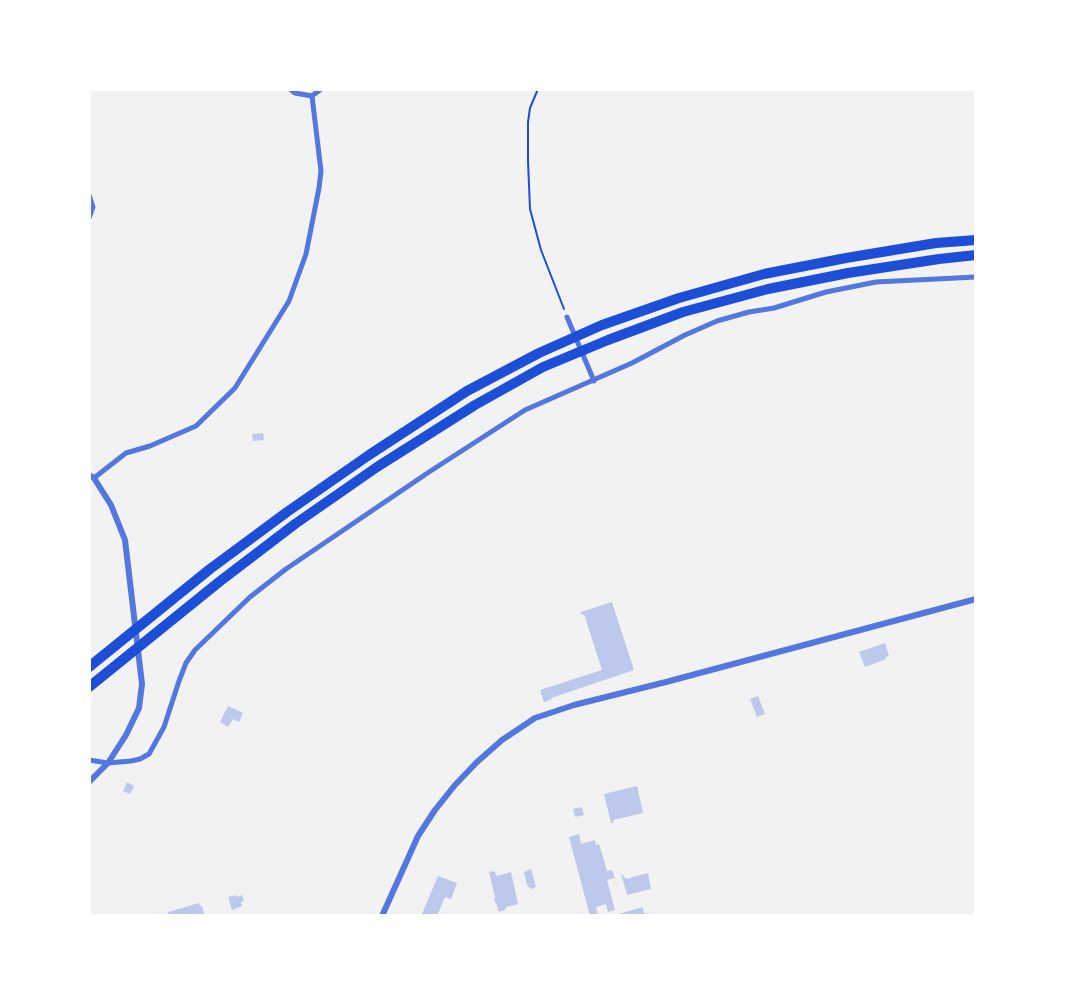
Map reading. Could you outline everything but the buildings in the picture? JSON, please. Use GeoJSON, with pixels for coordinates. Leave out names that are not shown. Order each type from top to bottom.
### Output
{"type":"FeatureCollection","features":[{"type":"Feature","properties":{"kind":"highway"},"geometry":{"type":"LineString","coordinates":[[89,667],[210,569],[369,455],[467,391],[539,352],[666,302],[764,274],[910,247],[976,240]]}},
{"type":"Feature","properties":{"kind":"highway"},"geometry":{"type":"LineString","coordinates":[[89,687],[219,582],[376,467],[475,405],[543,368],[670,317],[768,289],[861,271],[976,256]]}},
{"type":"Feature","properties":{"kind":"street"},"geometry":{"type":"LineString","coordinates":[[289,89],[312,96],[321,89]]}},
{"type":"Feature","properties":{"kind":"street"},"geometry":{"type":"LineString","coordinates":[[89,782],[108,763],[126,735],[139,708],[142,684],[125,540],[111,505],[92,477],[126,453],[197,426],[235,388],[289,301],[306,254],[321,171],[312,96]]}},
{"type":"Feature","properties":{"kind":"street"},"geometry":{"type":"LineString","coordinates":[[89,195],[93,207],[89,218]]}},
{"type":"Feature","properties":{"kind":"street"},"geometry":{"type":"LineString","coordinates":[[89,760],[108,763],[131,761],[149,754],[164,727],[186,663],[195,650],[250,597],[286,569],[466,446],[525,410],[594,381],[717,321],[826,292],[876,282],[976,277]]}},
{"type":"Feature","properties":{"kind":"street"},"geometry":{"type":"LineString","coordinates":[[567,317],[594,381]]}},
{"type":"Feature","properties":{"kind":"street"},"geometry":{"type":"LineString","coordinates":[[382,916],[418,836],[435,810],[477,762],[502,740],[535,718],[574,705],[976,599]]}},
{"type":"Feature","properties":{"kind":"path"},"geometry":{"type":"LineString","coordinates":[[538,89],[530,108],[528,122],[530,209],[541,250],[567,317]]}}]}
